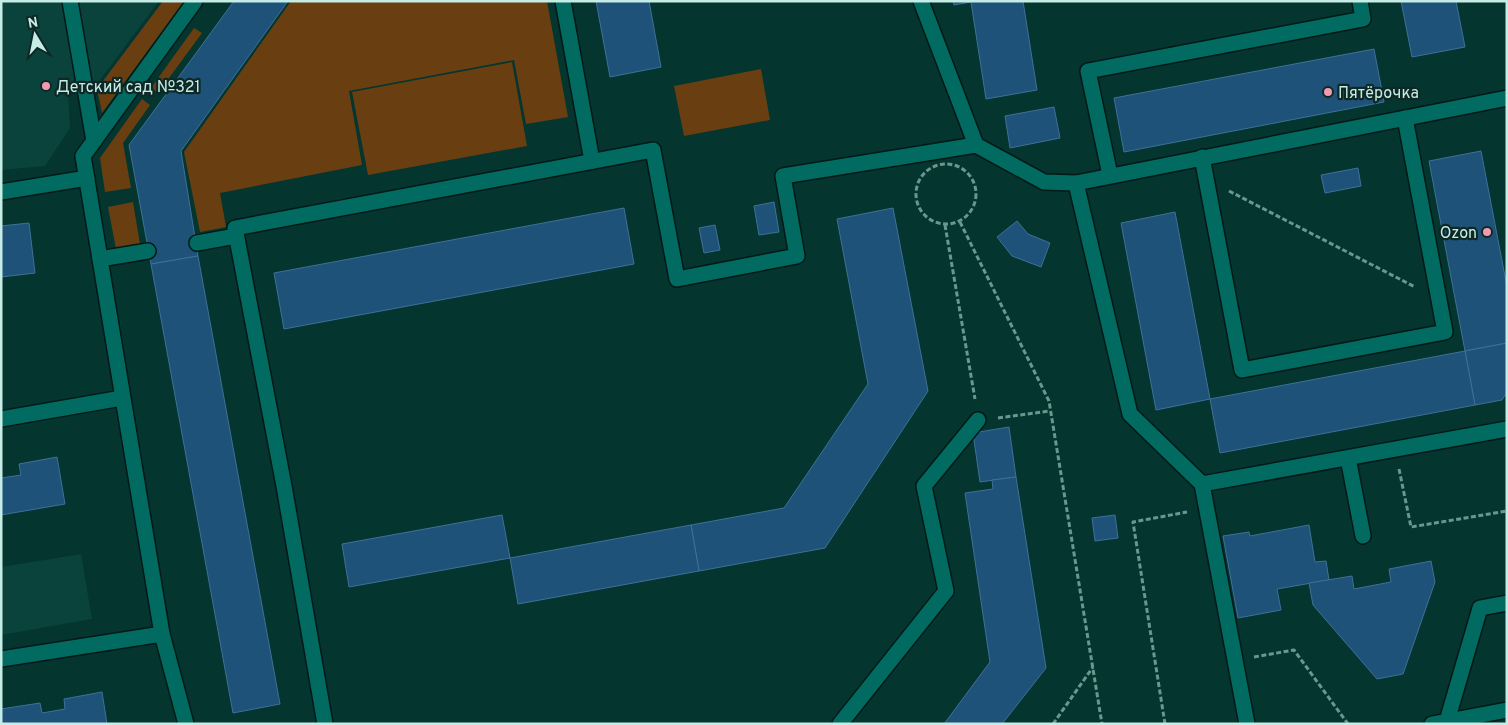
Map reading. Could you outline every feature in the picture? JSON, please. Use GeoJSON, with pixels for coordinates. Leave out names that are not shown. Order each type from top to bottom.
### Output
{"type":"FeatureCollection","features":[{"type":"Feature","properties":{"kind":"lane"},"geometry":{"type":"LineString","coordinates":[[70,1],[94,141]]}},
{"type":"Feature","properties":{"kind":"lane"},"geometry":{"type":"LineString","coordinates":[[186,724],[162,634],[83,156],[195,1]]}},
{"type":"Feature","properties":{"kind":"lane"},"geometry":{"type":"LineString","coordinates":[[563,1],[592,161]]}},
{"type":"Feature","properties":{"kind":"lane"},"geometry":{"type":"LineString","coordinates":[[921,1],[976,145]]}},
{"type":"Feature","properties":{"kind":"lane"},"geometry":{"type":"LineString","coordinates":[[1110,175],[1088,71],[1363,19],[1360,1]]}},
{"type":"Feature","properties":{"kind":"lane"},"geometry":{"type":"LineString","coordinates":[[325,724],[284,486],[235,228],[653,150],[677,279],[797,256],[783,176],[976,145],[1044,182],[1076,183],[1507,98]]}},
{"type":"Feature","properties":{"kind":"lane"},"geometry":{"type":"LineString","coordinates":[[1202,158],[1242,370],[1445,332],[1405,118]]}},
{"type":"Feature","properties":{"kind":"lane"},"geometry":{"type":"LineString","coordinates":[[1,192],[87,178]]}},
{"type":"Feature","properties":{"kind":"lane"},"geometry":{"type":"LineString","coordinates":[[1076,183],[1130,414],[1202,484],[1246,724]]}},
{"type":"Feature","properties":{"kind":"lane"},"geometry":{"type":"LineString","coordinates":[[197,243],[236,236]]}},
{"type":"Feature","properties":{"kind":"lane"},"geometry":{"type":"LineString","coordinates":[[100,259],[148,251]]}},
{"type":"Feature","properties":{"kind":"lane"},"geometry":{"type":"LineString","coordinates":[[1,419],[122,398]]}},
{"type":"Feature","properties":{"kind":"lane"},"geometry":{"type":"LineString","coordinates":[[840,724],[946,591],[924,486],[978,420]]}},
{"type":"Feature","properties":{"kind":"lane"},"geometry":{"type":"LineString","coordinates":[[1202,484],[1507,429]]}},
{"type":"Feature","properties":{"kind":"lane"},"geometry":{"type":"LineString","coordinates":[[1348,458],[1363,536]]}},
{"type":"Feature","properties":{"kind":"lane"},"geometry":{"type":"LineString","coordinates":[[1507,603],[1480,608],[1439,722],[1507,710]]}},
{"type":"Feature","properties":{"kind":"lane"},"geometry":{"type":"LineString","coordinates":[[1,659],[162,634]]}},
{"type":"Feature","properties":{"kind":"path"},"geometry":{"type":"LineString","coordinates":[[939,164],[954,164],[967,171],[975,184],[976,198],[971,212],[960,222],[945,225],[931,221],[920,211],[915,197],[917,182],[926,170],[939,164]]}},
{"type":"Feature","properties":{"kind":"path"},"geometry":{"type":"LineString","coordinates":[[1206,179],[1439,300]]}},
{"type":"Feature","properties":{"kind":"path"},"geometry":{"type":"LineString","coordinates":[[960,222],[1048,401],[1102,724]]}},
{"type":"Feature","properties":{"kind":"path"},"geometry":{"type":"LineString","coordinates":[[945,225],[978,420],[1050,411]]}},
{"type":"Feature","properties":{"kind":"path"},"geometry":{"type":"LineString","coordinates":[[1395,449],[1411,527],[1507,511]]}},
{"type":"Feature","properties":{"kind":"path"},"geometry":{"type":"LineString","coordinates":[[1164,724],[1133,522],[1207,508]]}},
{"type":"Feature","properties":{"kind":"path"},"geometry":{"type":"LineString","coordinates":[[1235,660],[1294,650],[1348,724]]}},
{"type":"Feature","properties":{"kind":"path"},"geometry":{"type":"LineString","coordinates":[[1053,724],[1093,667]]}},
{"type":"Feature","properties":{"kind":"shaded area","name":"Детский сад №321"},"geometry":{"type":"Polygon","coordinates":[[[1,1],[159,1],[97,84],[68,91],[70,128],[45,166],[1,170],[1,1]]]}},
{"type":"Feature","properties":{"kind":"shaded area"},"geometry":{"type":"Polygon","coordinates":[[[163,1],[184,1],[102,113],[97,89],[163,1]]]}},
{"type":"Feature","properties":{"kind":"shaded area"},"geometry":{"type":"Polygon","coordinates":[[[291,1],[547,1],[568,117],[526,124],[514,60],[349,91],[362,165],[220,193],[226,227],[200,232],[184,152],[291,1]]]}},
{"type":"Feature","properties":{"kind":"shaded area"},"geometry":{"type":"Polygon","coordinates":[[[194,28],[202,33],[158,93],[151,88],[194,28]]]}},
{"type":"Feature","properties":{"kind":"shaded area"},"geometry":{"type":"Polygon","coordinates":[[[512,62],[527,146],[368,175],[352,92],[512,62]]]}},
{"type":"Feature","properties":{"kind":"shaded area"},"geometry":{"type":"Polygon","coordinates":[[[761,69],[770,120],[684,136],[674,86],[761,69]]]}},
{"type":"Feature","properties":{"kind":"shaded area"},"geometry":{"type":"Polygon","coordinates":[[[142,99],[150,105],[123,143],[131,188],[105,192],[100,158],[142,99]]]}},
{"type":"Feature","properties":{"kind":"shaded area"},"geometry":{"type":"Polygon","coordinates":[[[133,202],[140,244],[116,249],[108,207],[133,202]]]}},
{"type":"Feature","properties":{"kind":"shaded area"},"geometry":{"type":"Polygon","coordinates":[[[81,554],[92,619],[1,635],[1,567],[81,554]]]}},
{"type":"Feature","properties":{"kind":"building"},"geometry":{"type":"Polygon","coordinates":[[[234,1],[288,1],[181,151],[198,256],[151,264],[129,145],[234,1]]]}},
{"type":"Feature","properties":{"kind":"building"},"geometry":{"type":"Polygon","coordinates":[[[596,1],[649,1],[661,67],[610,77],[596,1]]]}},
{"type":"Feature","properties":{"kind":"building"},"geometry":{"type":"Polygon","coordinates":[[[953,1],[1023,1],[1037,90],[986,99],[971,2],[954,5],[953,1]]]}},
{"type":"Feature","properties":{"kind":"building"},"geometry":{"type":"Polygon","coordinates":[[[1401,1],[1456,1],[1465,47],[1412,57],[1401,1]]]}},
{"type":"Feature","properties":{"kind":"building"},"geometry":{"type":"Polygon","coordinates":[[[1374,49],[1384,102],[1124,152],[1114,98],[1374,49]]]}},
{"type":"Feature","properties":{"kind":"building"},"geometry":{"type":"Polygon","coordinates":[[[1054,107],[1060,138],[1010,148],[1005,116],[1054,107]]]}},
{"type":"Feature","properties":{"kind":"building"},"geometry":{"type":"Polygon","coordinates":[[[1481,151],[1507,287],[1507,343],[1465,351],[1429,161],[1481,151]]]}},
{"type":"Feature","properties":{"kind":"building"},"geometry":{"type":"Polygon","coordinates":[[[1358,168],[1361,186],[1325,193],[1321,175],[1358,168]]]}},
{"type":"Feature","properties":{"kind":"building"},"geometry":{"type":"Polygon","coordinates":[[[774,202],[779,232],[759,235],[754,206],[774,202]]]}},
{"type":"Feature","properties":{"kind":"building"},"geometry":{"type":"Polygon","coordinates":[[[624,208],[634,264],[284,329],[274,273],[624,208]]]}},
{"type":"Feature","properties":{"kind":"building"},"geometry":{"type":"Polygon","coordinates":[[[893,208],[928,391],[825,548],[699,571],[691,525],[784,508],[868,384],[837,219],[893,208]]]}},
{"type":"Feature","properties":{"kind":"building"},"geometry":{"type":"Polygon","coordinates":[[[1175,212],[1210,399],[1156,410],[1121,223],[1175,212]]]}},
{"type":"Feature","properties":{"kind":"building"},"geometry":{"type":"Polygon","coordinates":[[[1017,221],[1028,234],[1050,243],[1041,267],[1012,256],[997,237],[1017,221]]]}},
{"type":"Feature","properties":{"kind":"building"},"geometry":{"type":"Polygon","coordinates":[[[29,223],[35,273],[1,277],[1,226],[29,223]]]}},
{"type":"Feature","properties":{"kind":"building"},"geometry":{"type":"Polygon","coordinates":[[[715,225],[720,250],[704,253],[699,228],[715,225]]]}},
{"type":"Feature","properties":{"kind":"building"},"geometry":{"type":"Polygon","coordinates":[[[198,256],[280,704],[233,713],[151,264],[198,256]]]}},
{"type":"Feature","properties":{"kind":"building"},"geometry":{"type":"Polygon","coordinates":[[[1507,343],[1507,392],[1502,400],[1475,405],[1465,351],[1507,343]]]}},
{"type":"Feature","properties":{"kind":"building"},"geometry":{"type":"Polygon","coordinates":[[[1465,351],[1475,405],[1220,453],[1210,399],[1465,351]]]}},
{"type":"Feature","properties":{"kind":"building"},"geometry":{"type":"Polygon","coordinates":[[[1009,427],[1016,477],[980,482],[973,433],[1009,427]]]}},
{"type":"Feature","properties":{"kind":"building"},"geometry":{"type":"Polygon","coordinates":[[[57,457],[65,504],[1,515],[1,478],[21,475],[19,464],[57,457]]]}},
{"type":"Feature","properties":{"kind":"building"},"geometry":{"type":"Polygon","coordinates":[[[1016,477],[1046,668],[1002,724],[944,724],[990,662],[965,493],[993,489],[992,480],[1016,477]]]}},
{"type":"Feature","properties":{"kind":"building"},"geometry":{"type":"Polygon","coordinates":[[[502,515],[510,558],[349,587],[342,544],[502,515]]]}},
{"type":"Feature","properties":{"kind":"building"},"geometry":{"type":"Polygon","coordinates":[[[1115,515],[1118,538],[1095,541],[1092,518],[1115,515]]]}},
{"type":"Feature","properties":{"kind":"building"},"geometry":{"type":"Polygon","coordinates":[[[691,525],[699,571],[518,604],[510,558],[691,525]]]}},
{"type":"Feature","properties":{"kind":"building"},"geometry":{"type":"Polygon","coordinates":[[[1309,525],[1315,562],[1326,561],[1329,580],[1277,589],[1281,610],[1238,618],[1223,536],[1249,532],[1250,536],[1309,525]]]}},
{"type":"Feature","properties":{"kind":"building"},"geometry":{"type":"Polygon","coordinates":[[[1431,561],[1435,582],[1403,674],[1377,679],[1313,605],[1309,583],[1352,576],[1354,589],[1391,582],[1389,569],[1431,561]]]}},
{"type":"Feature","properties":{"kind":"building"},"geometry":{"type":"Polygon","coordinates":[[[102,692],[107,724],[1,724],[1,709],[40,703],[42,713],[65,709],[64,699],[102,692]]]}},
{"type":"Feature","properties":{"kind":"place","name":"Детский сад №321"},"geometry":{"type":"Point","coordinates":[46,86]}},
{"type":"Feature","properties":{"kind":"place","name":"Пятёрочка"},"geometry":{"type":"Point","coordinates":[1328,92]}},
{"type":"Feature","properties":{"kind":"place","name":"Ozon"},"geometry":{"type":"Point","coordinates":[1487,232]}}]}
